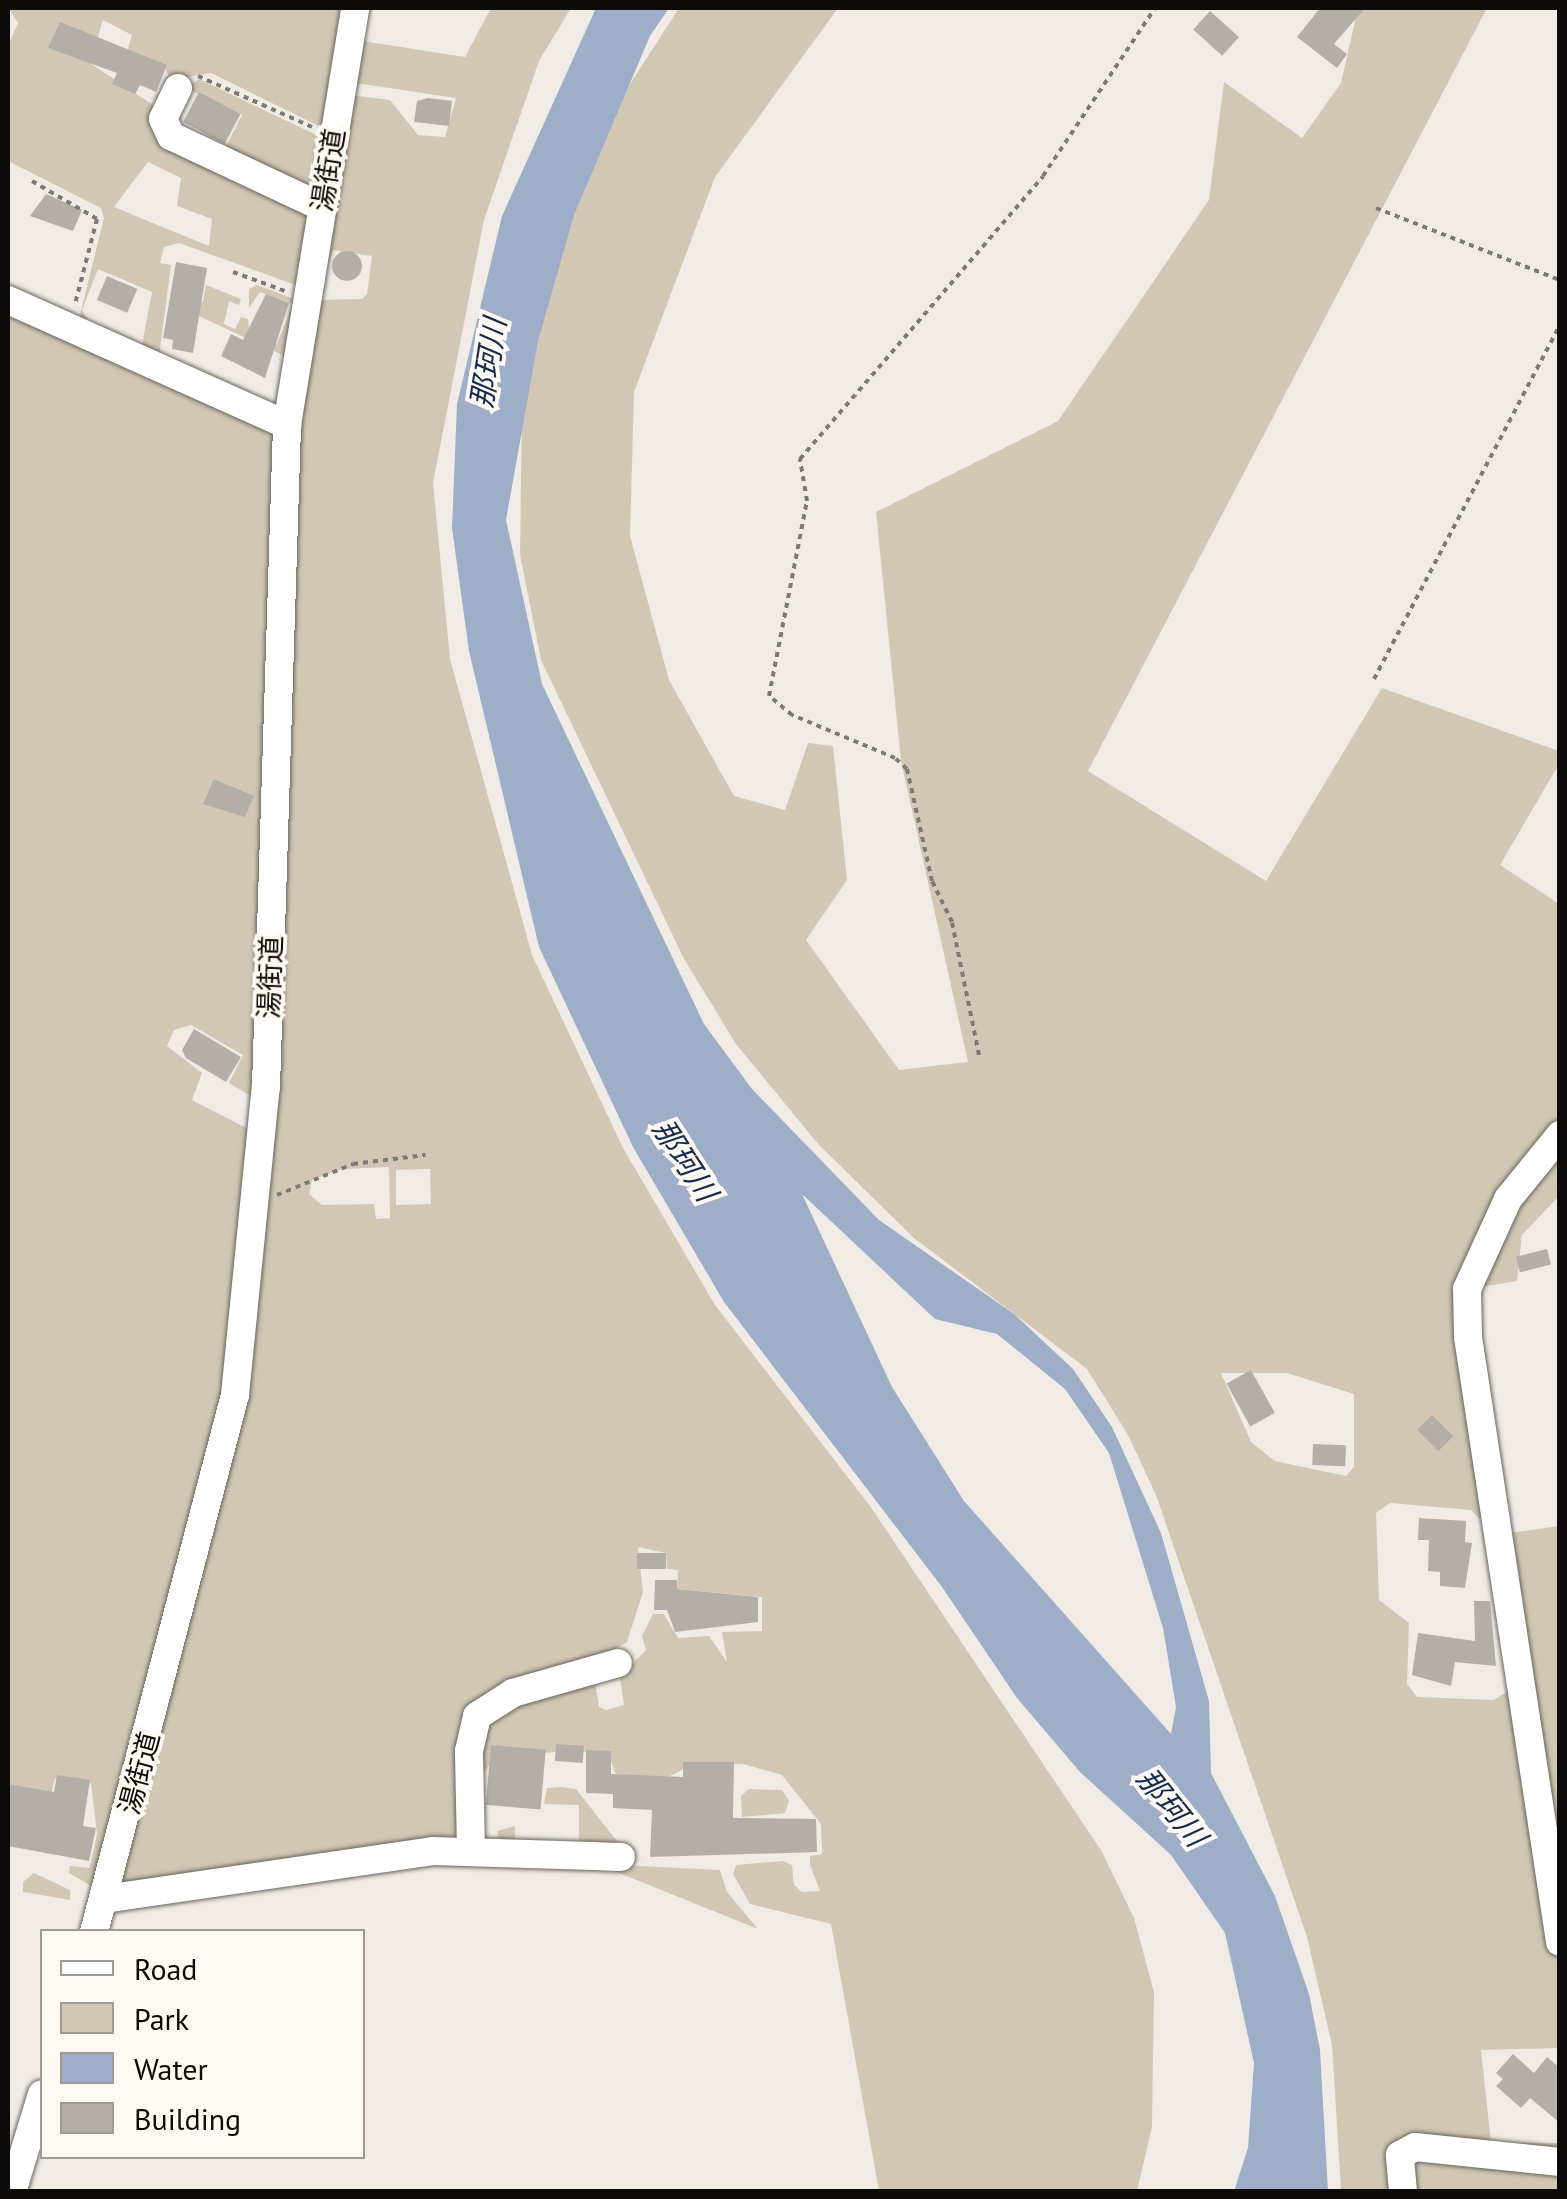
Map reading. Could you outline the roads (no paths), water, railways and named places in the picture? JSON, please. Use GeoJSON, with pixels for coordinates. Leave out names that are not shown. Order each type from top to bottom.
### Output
{"type":"FeatureCollection","features":[{"type":"Feature","properties":{"kind":"street","name":"湯街道"},"geometry":{"type":"LineString","coordinates":[[95,1929],[230,1420],[258,1194],[287,425],[355,8]]}},
{"type":"Feature","properties":{"kind":"street"},"geometry":{"type":"LineString","coordinates":[[178,88],[163,119],[171,136],[322,207]]}},
{"type":"Feature","properties":{"kind":"street"},"geometry":{"type":"LineString","coordinates":[[8,300],[287,425]]}},
{"type":"Feature","properties":{"kind":"street"},"geometry":{"type":"LineString","coordinates":[[1560,1135],[1508,1199],[1467,1288],[1468,1337],[1560,1942]]}},
{"type":"Feature","properties":{"kind":"street"},"geometry":{"type":"LineString","coordinates":[[471,1850],[468,1751],[478,1716],[512,1693],[618,1663]]}},
{"type":"Feature","properties":{"kind":"street"},"geometry":{"type":"LineString","coordinates":[[104,1899],[471,1850],[621,1857]]}},
{"type":"Feature","properties":{"kind":"street"},"geometry":{"type":"LineString","coordinates":[[12,2192],[40,2101]]}},
{"type":"Feature","properties":{"kind":"street"},"geometry":{"type":"LineString","coordinates":[[1403,2192],[1400,2155],[1416,2147],[1560,2162]]}},
{"type":"Feature","properties":{"kind":"water","name":"那珂川"},"geometry":{"type":"Polygon","coordinates":[[[596,8],[669,8],[650,36],[574,215],[538,341],[506,520],[542,684],[704,1024],[752,1089],[879,1220],[1014,1314],[1073,1369],[1112,1427],[1161,1533],[1209,1701],[1211,1773],[1275,1896],[1309,1994],[1320,2050],[1328,2191],[1234,2191],[1248,2148],[1254,2063],[1225,1933],[1171,1855],[1080,1772],[1017,1698],[942,1587],[724,1302],[633,1147],[539,947],[469,651],[452,528],[457,404],[502,216],[596,8]],[[802,1194],[892,1387],[964,1501],[1171,1734],[1176,1707],[1163,1628],[1109,1453],[1065,1389],[997,1334],[935,1319],[802,1194]]]}}]}
